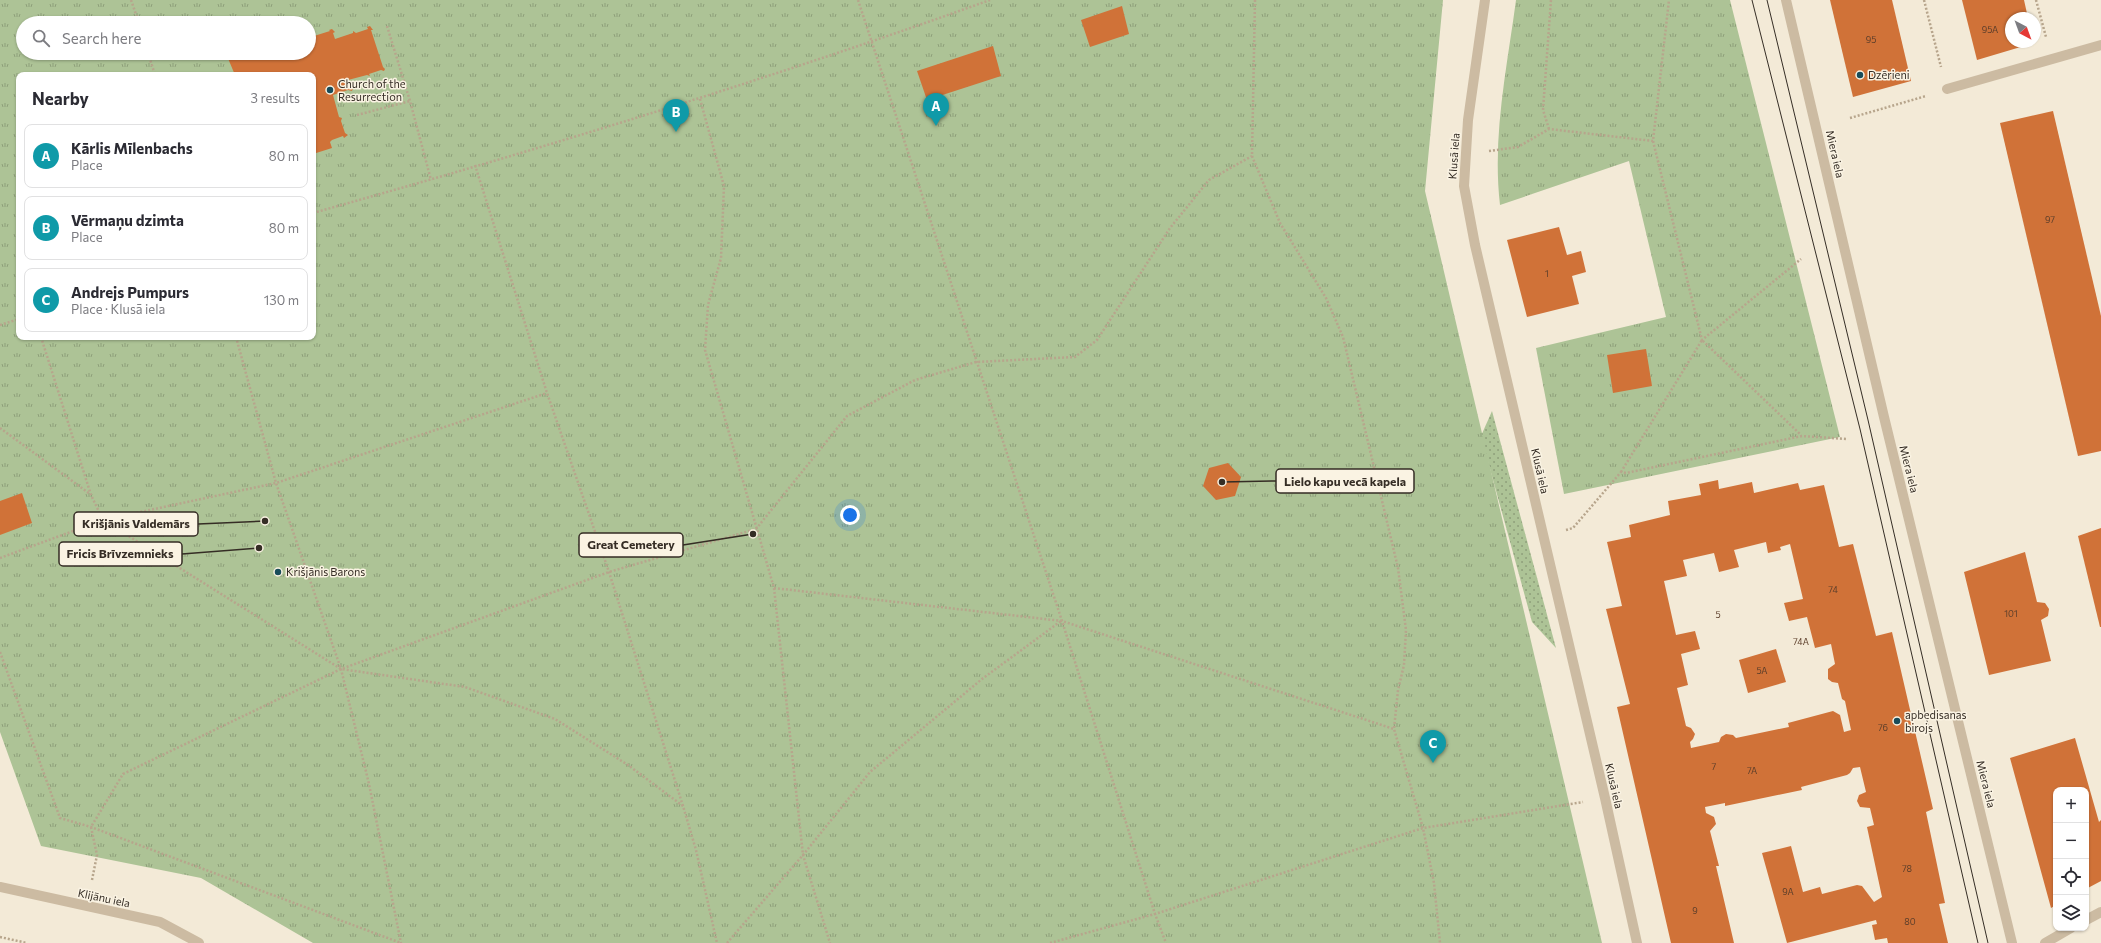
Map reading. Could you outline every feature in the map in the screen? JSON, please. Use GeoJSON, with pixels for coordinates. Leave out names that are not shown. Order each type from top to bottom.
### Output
{"type":"FeatureCollection","features":[{"type":"Feature","properties":{"kind":"street","name":"Klusā iela"},"geometry":{"type":"LineString","coordinates":[[1485,0],[1468,120],[1464,186],[1475,245],[1605,798],[1637,943]]}},
{"type":"Feature","properties":{"kind":"street","name":"Miera iela"},"geometry":{"type":"LineString","coordinates":[[1786,0],[1886,424],[2012,943]]}},
{"type":"Feature","properties":{"kind":"street"},"geometry":{"type":"LineString","coordinates":[[1947,90],[2101,45]]}},
{"type":"Feature","properties":{"kind":"street","name":"Klijānu iela"},"geometry":{"type":"LineString","coordinates":[[0,887],[160,922],[199,943]]}},
{"type":"Feature","properties":{"kind":"street"},"geometry":{"type":"LineString","coordinates":[[2089,918],[2101,912]]}},
{"type":"Feature","properties":{"kind":"street"},"geometry":{"type":"LineString","coordinates":[[2045,943],[2066,931]]}},
{"type":"Feature","properties":{"kind":"path"},"geometry":{"type":"LineString","coordinates":[[131,0],[137,16]]}},
{"type":"Feature","properties":{"kind":"path"},"geometry":{"type":"LineString","coordinates":[[858,0],[1062,621],[1155,914],[1166,943]]}},
{"type":"Feature","properties":{"kind":"path"},"geometry":{"type":"LineString","coordinates":[[316,212],[431,180],[475,165],[700,98],[872,42],[990,0]]}},
{"type":"Feature","properties":{"kind":"path"},"geometry":{"type":"LineString","coordinates":[[1255,0],[1252,156],[1280,223],[1326,298],[1343,338],[1398,568],[1406,630],[1404,665],[1398,690],[1394,729],[1423,828],[1434,883],[1440,943]]}},
{"type":"Feature","properties":{"kind":"path"},"geometry":{"type":"LineString","coordinates":[[1549,129],[1543,110],[1551,0]]}},
{"type":"Feature","properties":{"kind":"path"},"geometry":{"type":"LineString","coordinates":[[1669,0],[1653,141],[1702,340],[1802,436]]}},
{"type":"Feature","properties":{"kind":"path"},"geometry":{"type":"LineString","coordinates":[[1850,118],[1947,90],[1924,0]]}},
{"type":"Feature","properties":{"kind":"path"},"geometry":{"type":"LineString","coordinates":[[2036,0],[2051,59]]}},
{"type":"Feature","properties":{"kind":"path"},"geometry":{"type":"LineString","coordinates":[[387,26],[410,101],[431,180]]}},
{"type":"Feature","properties":{"kind":"path"},"geometry":{"type":"LineString","coordinates":[[150,60],[154,72]]}},
{"type":"Feature","properties":{"kind":"path"},"geometry":{"type":"LineString","coordinates":[[700,98],[724,186],[721,258],[708,305],[705,350],[774,588],[803,855],[830,943]]}},
{"type":"Feature","properties":{"kind":"path"},"geometry":{"type":"LineString","coordinates":[[357,116],[410,101]]}},
{"type":"Feature","properties":{"kind":"path"},"geometry":{"type":"LineString","coordinates":[[1466,153],[1518,147],[1549,129],[1653,141]]}},
{"type":"Feature","properties":{"kind":"path"},"geometry":{"type":"LineString","coordinates":[[92,880],[97,855],[91,827],[123,774],[341,669],[609,572],[756,529],[847,416],[915,380],[976,362],[1075,357],[1097,340],[1170,228],[1209,180],[1252,156]]}},
{"type":"Feature","properties":{"kind":"path"},"geometry":{"type":"LineString","coordinates":[[475,165],[547,392],[609,572],[683,806],[696,850],[717,943]]}},
{"type":"Feature","properties":{"kind":"path"},"geometry":{"type":"LineString","coordinates":[[1543,537],[1573,528],[1621,472],[1702,340],[1801,259]]}},
{"type":"Feature","properties":{"kind":"path"},"geometry":{"type":"LineString","coordinates":[[0,325],[16,320]]}},
{"type":"Feature","properties":{"kind":"path"},"geometry":{"type":"LineString","coordinates":[[42,340],[91,495],[103,520],[341,669],[464,687],[555,719],[628,765],[683,806]]}},
{"type":"Feature","properties":{"kind":"path"},"geometry":{"type":"LineString","coordinates":[[237,340],[276,483],[341,669],[369,784],[401,943]]}},
{"type":"Feature","properties":{"kind":"path"},"geometry":{"type":"LineString","coordinates":[[0,558],[103,520],[276,483],[547,392]]}},
{"type":"Feature","properties":{"kind":"path"},"geometry":{"type":"LineString","coordinates":[[0,428],[91,495]]}},
{"type":"Feature","properties":{"kind":"path"},"geometry":{"type":"LineString","coordinates":[[1621,472],[1626,473],[1697,459],[1802,436],[1847,439]]}},
{"type":"Feature","properties":{"kind":"path"},"geometry":{"type":"LineString","coordinates":[[774,588],[1062,621],[1394,729]]}},
{"type":"Feature","properties":{"kind":"path"},"geometry":{"type":"LineString","coordinates":[[727,943],[803,855],[870,772],[982,678],[1062,621]]}},
{"type":"Feature","properties":{"kind":"path"},"geometry":{"type":"LineString","coordinates":[[0,652],[60,818],[91,827],[401,943]]}},
{"type":"Feature","properties":{"kind":"path"},"geometry":{"type":"LineString","coordinates":[[1050,943],[1155,914],[1423,828],[1605,798]]}},
{"type":"Feature","properties":{"kind":"path"},"geometry":{"type":"LineString","coordinates":[[0,937],[27,943]]}},
{"type":"Feature","properties":{"kind":"green space"},"geometry":{"type":"Polygon","coordinates":[[[0,0],[1443,0],[1425,191],[1602,943],[313,943],[201,878],[41,846],[0,732],[0,0]]]}},
{"type":"Feature","properties":{"kind":"green space"},"geometry":{"type":"Polygon","coordinates":[[[1516,0],[1730,0],[1840,437],[1564,494],[1536,348],[1666,317],[1629,161],[1500,205],[1498,179],[1499,128],[1516,0]]]}},
{"type":"Feature","properties":{"kind":"green space"},"geometry":{"type":"Polygon","coordinates":[[[1492,411],[1556,648],[1532,622],[1481,436],[1492,411]]]}},
{"type":"Feature","properties":{"kind":"building"},"geometry":{"type":"Polygon","coordinates":[[[1830,0],[1892,0],[1911,81],[1853,97],[1830,0]]]}},
{"type":"Feature","properties":{"kind":"building"},"geometry":{"type":"Polygon","coordinates":[[[1962,0],[2024,0],[2027,12],[2005,12],[2005,48],[2017,48],[1977,60],[1962,0]]]}},
{"type":"Feature","properties":{"kind":"building"},"geometry":{"type":"Polygon","coordinates":[[[1122,6],[1129,34],[1090,47],[1081,20],[1122,6]]]}},
{"type":"Feature","properties":{"kind":"building","name":"Church of the Resurrection"},"geometry":{"type":"Polygon","coordinates":[[[370,26],[373,30],[371,30],[383,67],[385,69],[384,71],[381,70],[369,74],[370,76],[367,75],[348,80],[353,88],[352,91],[348,90],[333,95],[339,117],[342,118],[341,121],[345,133],[348,135],[344,138],[343,136],[332,140],[330,142],[332,148],[316,153],[316,72],[234,72],[229,60],[316,60],[316,35],[332,29],[335,32],[333,33],[335,39],[353,33],[353,31],[356,33],[368,29],[367,27],[370,26]]]}},
{"type":"Feature","properties":{"kind":"building"},"geometry":{"type":"Polygon","coordinates":[[[993,46],[1001,76],[927,100],[917,71],[993,46]]]}},
{"type":"Feature","properties":{"kind":"building"},"geometry":{"type":"Polygon","coordinates":[[[2053,111],[2101,316],[2101,451],[2078,456],[2000,123],[2053,111]]]}},
{"type":"Feature","properties":{"kind":"building"},"geometry":{"type":"Polygon","coordinates":[[[1559,227],[1567,255],[1581,251],[1586,272],[1572,276],[1579,304],[1527,317],[1507,240],[1559,227]]]}},
{"type":"Feature","properties":{"kind":"building"},"geometry":{"type":"Polygon","coordinates":[[[1646,349],[1652,386],[1613,393],[1607,355],[1646,349]]]}},
{"type":"Feature","properties":{"kind":"building"},"geometry":{"type":"Polygon","coordinates":[[[1228,463],[1241,477],[1235,496],[1216,500],[1203,486],[1209,468],[1228,463]]]}},
{"type":"Feature","properties":{"kind":"building"},"geometry":{"type":"Polygon","coordinates":[[[1718,480],[1719,489],[1752,482],[1754,493],[1798,483],[1800,490],[1824,485],[1839,547],[1853,544],[1876,636],[1892,632],[1933,809],[1926,812],[1945,903],[1939,904],[1948,943],[1888,943],[1887,938],[1875,940],[1872,925],[1877,924],[1876,920],[1787,943],[1762,853],[1791,846],[1803,892],[1820,887],[1822,894],[1857,885],[1862,886],[1874,902],[1882,897],[1867,827],[1874,825],[1870,808],[1860,807],[1857,801],[1859,795],[1866,792],[1860,767],[1853,768],[1847,775],[1801,787],[1802,790],[1725,806],[1725,803],[1705,807],[1706,813],[1714,817],[1716,824],[1710,831],[1719,866],[1716,866],[1734,943],[1671,943],[1617,707],[1630,704],[1606,609],[1622,606],[1607,542],[1631,537],[1629,525],[1670,515],[1668,501],[1701,495],[1699,484],[1718,480]],[[1766,542],[1734,550],[1739,567],[1719,572],[1714,553],[1683,560],[1687,576],[1664,581],[1676,635],[1695,631],[1700,649],[1681,654],[1688,685],[1677,688],[1686,726],[1691,728],[1695,734],[1690,742],[1691,748],[1719,742],[1721,737],[1726,734],[1733,735],[1736,738],[1789,727],[1788,723],[1833,711],[1840,715],[1844,732],[1851,730],[1845,701],[1842,699],[1838,683],[1832,682],[1828,679],[1828,669],[1835,664],[1831,644],[1815,648],[1807,617],[1789,621],[1784,603],[1803,599],[1790,544],[1780,547],[1781,550],[1768,553],[1766,542]]]}},
{"type":"Feature","properties":{"kind":"building"},"geometry":{"type":"Polygon","coordinates":[[[22,493],[32,523],[0,535],[0,501],[22,493]]]}},
{"type":"Feature","properties":{"kind":"building"},"geometry":{"type":"Polygon","coordinates":[[[2101,528],[2101,627],[2100,627],[2078,536],[2101,528]]]}},
{"type":"Feature","properties":{"kind":"building"},"geometry":{"type":"Polygon","coordinates":[[[2025,552],[2037,602],[2045,603],[2049,609],[2048,616],[2041,620],[2051,661],[1989,675],[1964,572],[2025,552]]]}},
{"type":"Feature","properties":{"kind":"building"},"geometry":{"type":"Polygon","coordinates":[[[1776,649],[1786,682],[1748,693],[1739,660],[1776,649]]]}},
{"type":"Feature","properties":{"kind":"building"},"geometry":{"type":"Polygon","coordinates":[[[2075,738],[2089,787],[2053,787],[2053,907],[2051,908],[2010,758],[2075,738]]]}},
{"type":"Feature","properties":{"kind":"building"},"geometry":{"type":"Polygon","coordinates":[[[2089,787],[2099,822],[2101,820],[2101,881],[2089,887],[2089,787]]]}},
{"type":"Feature","properties":{"kind":"tram line"},"geometry":{"type":"LineString","coordinates":[[1752,0],[1860,429],[1978,943]]}},
{"type":"Feature","properties":{"kind":"tram line"},"geometry":{"type":"LineString","coordinates":[[1767,0],[1868,420],[1988,943]]}},
{"type":"Feature","properties":{"kind":"place","name":"Dzērieni"},"geometry":{"type":"Point","coordinates":[1860,75]}},
{"type":"Feature","properties":{"kind":"place","name":"Church of the Resurrection"},"geometry":{"type":"Point","coordinates":[330,90]}},
{"type":"Feature","properties":{"kind":"place","name":"Kārlis Mīlenbachs"},"geometry":{"type":"Point","coordinates":[936,126]}},
{"type":"Feature","properties":{"kind":"place","name":"Vērmaņu dzimta"},"geometry":{"type":"Point","coordinates":[676,132]}},
{"type":"Feature","properties":{"kind":"place","name":"Lielo kapu vecā kapela"},"geometry":{"type":"Point","coordinates":[1222,482]}},
{"type":"Feature","properties":{"kind":"place","name":"Krišjānis Valdemārs"},"geometry":{"type":"Point","coordinates":[265,521]}},
{"type":"Feature","properties":{"kind":"place","name":"Great Cemetery"},"geometry":{"type":"Point","coordinates":[753,534]}},
{"type":"Feature","properties":{"kind":"place","name":"Fricis Brīvzemnieks"},"geometry":{"type":"Point","coordinates":[259,548]}},
{"type":"Feature","properties":{"kind":"place","name":"Krišjānis Barons"},"geometry":{"type":"Point","coordinates":[278,572]}},
{"type":"Feature","properties":{"kind":"place","name":"apbedisanas birojs"},"geometry":{"type":"Point","coordinates":[1897,721]}},
{"type":"Feature","properties":{"kind":"place","name":"Andrejs Pumpurs"},"geometry":{"type":"Point","coordinates":[1433,763]}}]}
